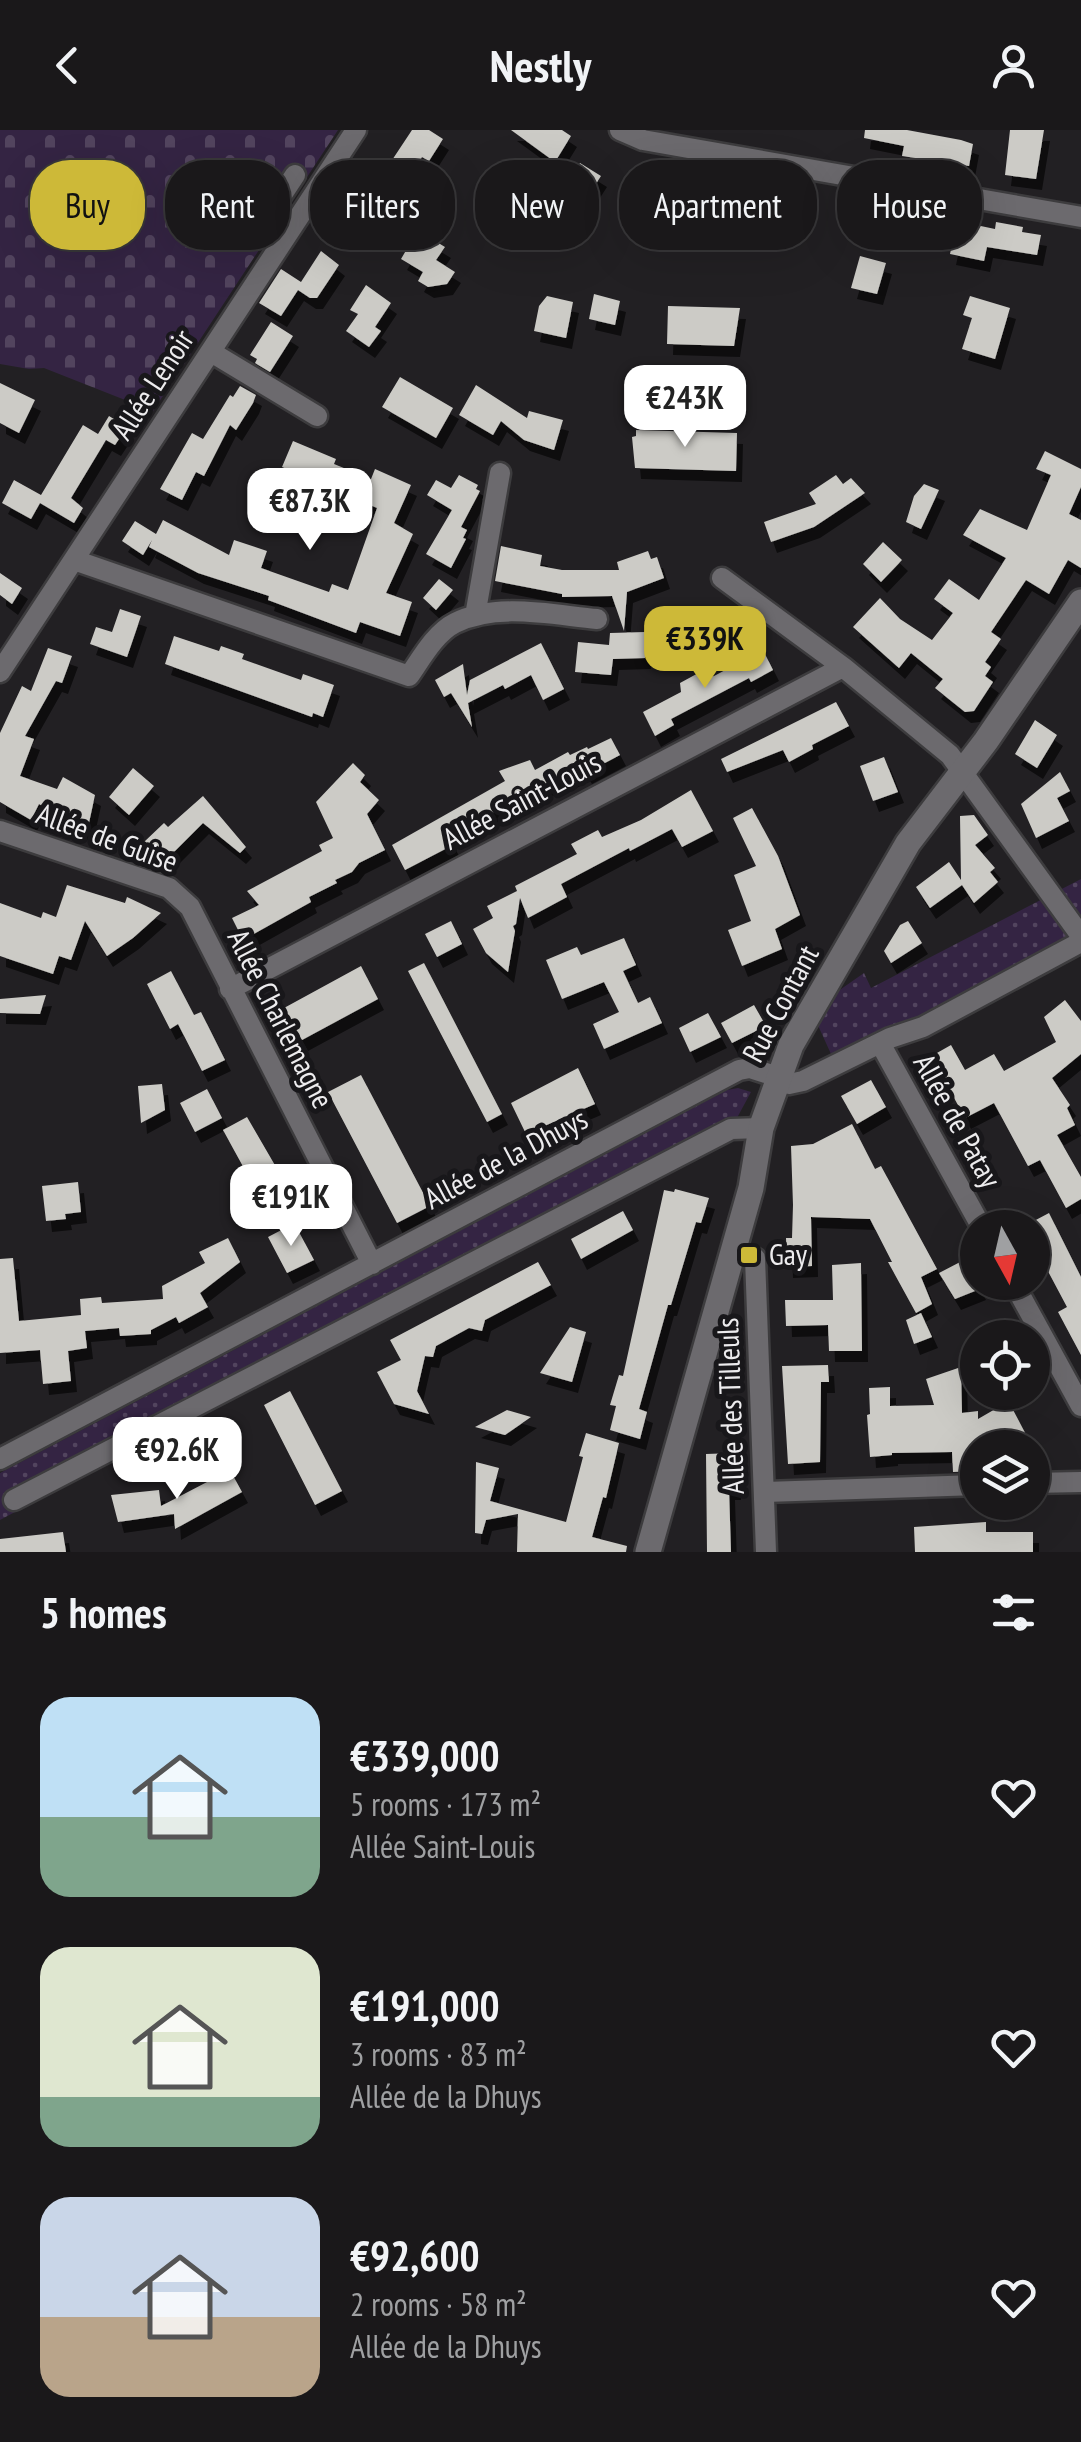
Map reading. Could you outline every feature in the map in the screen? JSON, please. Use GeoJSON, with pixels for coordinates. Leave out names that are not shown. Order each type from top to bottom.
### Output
{"type":"FeatureCollection","features":[{"type":"Feature","properties":{"kind":"main road","name":"Rue Contant"},"geometry":{"type":"LineString","coordinates":[[648,1552],[751,1188],[760,1128],[791,1045],[908,844],[1081,602]]}},
{"type":"Feature","properties":{"kind":"street","name":"Allée Lenoir"},"geometry":{"type":"LineString","coordinates":[[0,672],[356,130]]}},
{"type":"Feature","properties":{"kind":"street"},"geometry":{"type":"LineString","coordinates":[[620,130],[1081,217]]}},
{"type":"Feature","properties":{"kind":"street"},"geometry":{"type":"LineString","coordinates":[[290,182],[294,176]]}},
{"type":"Feature","properties":{"kind":"street"},"geometry":{"type":"LineString","coordinates":[[211,352],[317,416]]}},
{"type":"Feature","properties":{"kind":"street"},"geometry":{"type":"LineString","coordinates":[[475,616],[500,473]]}},
{"type":"Feature","properties":{"kind":"street"},"geometry":{"type":"LineString","coordinates":[[74,560],[408,676],[452,624],[475,616],[517,612],[597,619]]}},
{"type":"Feature","properties":{"kind":"street"},"geometry":{"type":"LineString","coordinates":[[722,578],[843,667],[950,755],[1081,939]]}},
{"type":"Feature","properties":{"kind":"street","name":"Allée Saint-Louis"},"geometry":{"type":"LineString","coordinates":[[230,989],[843,667]]}},
{"type":"Feature","properties":{"kind":"street","name":"Allée de Guise"},"geometry":{"type":"LineString","coordinates":[[0,831],[170,888],[190,907]]}},
{"type":"Feature","properties":{"kind":"street","name":"Allée Charlemagne"},"geometry":{"type":"LineString","coordinates":[[190,907],[372,1264]]}},
{"type":"Feature","properties":{"kind":"street","name":"Allée de la Dhuys"},"geometry":{"type":"LineString","coordinates":[[0,1459],[738,1070],[750,1068],[789,1084],[802,1081],[880,1042],[923,1027],[1081,939]]}},
{"type":"Feature","properties":{"kind":"street","name":"Allée de Patay"},"geometry":{"type":"LineString","coordinates":[[880,1042],[972,1210]]}},
{"type":"Feature","properties":{"kind":"street"},"geometry":{"type":"LineString","coordinates":[[14,1500],[731,1129],[760,1128]]}},
{"type":"Feature","properties":{"kind":"street","name":"Allée des Tilleuls"},"geometry":{"type":"LineString","coordinates":[[755,1258],[766,1552]]}},
{"type":"Feature","properties":{"kind":"street"},"geometry":{"type":"LineString","coordinates":[[1022,1300],[1081,1406]]}},
{"type":"Feature","properties":{"kind":"street"},"geometry":{"type":"LineString","coordinates":[[1050,1483],[1081,1482]]}},
{"type":"Feature","properties":{"kind":"street"},"geometry":{"type":"LineString","coordinates":[[765,1492],[960,1486]]}},
{"type":"Feature","properties":{"kind":"green space"},"geometry":{"type":"Polygon","coordinates":[[[0,130],[338,130],[318,160],[310,160],[310,173],[290,203],[290,160],[165,160],[165,250],[259,250],[153,411],[44,368],[0,364],[0,130]]]}},
{"type":"Feature","properties":{"kind":"green space"},"geometry":{"type":"Polygon","coordinates":[[[1081,879],[1081,942],[836,1065],[811,1010],[864,973],[871,988],[1081,879]]]}},
{"type":"Feature","properties":{"kind":"green space"},"geometry":{"type":"Polygon","coordinates":[[[727,1090],[751,1092],[731,1129],[14,1500],[15,1512],[0,1520],[0,1473],[727,1090]]]}},
{"type":"Feature","properties":{"kind":"building"},"geometry":{"type":"Polygon","coordinates":[[[412,130],[429,130],[443,139],[430,160],[422,157],[392,160],[412,130]]]}},
{"type":"Feature","properties":{"kind":"building"},"geometry":{"type":"Polygon","coordinates":[[[511,130],[562,130],[571,136],[556,160],[511,130]]]}},
{"type":"Feature","properties":{"kind":"building"},"geometry":{"type":"Polygon","coordinates":[[[865,130],[907,130],[973,144],[970,160],[929,160],[902,156],[904,146],[864,138],[865,130]]]}},
{"type":"Feature","properties":{"kind":"building"},"geometry":{"type":"Polygon","coordinates":[[[1010,130],[1044,130],[1036,179],[1005,175],[1010,130]]]}},
{"type":"Feature","properties":{"kind":"building"},"geometry":{"type":"Polygon","coordinates":[[[996,222],[1041,235],[1037,255],[987,247],[984,261],[950,254],[951,250],[982,250],[982,226],[995,229],[996,222]]]}},
{"type":"Feature","properties":{"kind":"building"},"geometry":{"type":"Polygon","coordinates":[[[406,250],[443,250],[436,260],[455,272],[447,284],[428,287],[418,281],[423,272],[401,259],[406,250]]]}},
{"type":"Feature","properties":{"kind":"building"},"geometry":{"type":"Polygon","coordinates":[[[321,251],[339,265],[317,298],[298,290],[281,316],[259,303],[281,269],[301,282],[321,251]]]}},
{"type":"Feature","properties":{"kind":"building"},"geometry":{"type":"Polygon","coordinates":[[[860,256],[886,263],[877,294],[851,288],[860,256]]]}},
{"type":"Feature","properties":{"kind":"building"},"geometry":{"type":"Polygon","coordinates":[[[366,285],[391,303],[375,327],[381,331],[369,347],[346,331],[358,314],[350,310],[366,285]]]}},
{"type":"Feature","properties":{"kind":"building"},"geometry":{"type":"Polygon","coordinates":[[[594,294],[620,301],[615,325],[589,319],[594,294]]]}},
{"type":"Feature","properties":{"kind":"building"},"geometry":{"type":"Polygon","coordinates":[[[547,296],[573,302],[566,338],[534,331],[539,306],[547,296]]]}},
{"type":"Feature","properties":{"kind":"building"},"geometry":{"type":"Polygon","coordinates":[[[970,296],[1010,308],[995,359],[962,349],[972,318],[963,315],[970,296]]]}},
{"type":"Feature","properties":{"kind":"building"},"geometry":{"type":"Polygon","coordinates":[[[668,306],[740,308],[734,346],[667,344],[668,306]]]}},
{"type":"Feature","properties":{"kind":"building"},"geometry":{"type":"Polygon","coordinates":[[[271,322],[293,336],[270,372],[250,355],[271,322]]]}},
{"type":"Feature","properties":{"kind":"building"},"geometry":{"type":"Polygon","coordinates":[[[400,377],[453,408],[436,438],[382,407],[400,377]]]}},
{"type":"Feature","properties":{"kind":"building"},"geometry":{"type":"Polygon","coordinates":[[[0,383],[35,400],[19,433],[0,423],[0,383]]]}},
{"type":"Feature","properties":{"kind":"building"},"geometry":{"type":"Polygon","coordinates":[[[476,385],[527,418],[529,411],[563,420],[554,450],[524,440],[501,421],[493,435],[459,415],[476,385]]]}},
{"type":"Feature","properties":{"kind":"building"},"geometry":{"type":"Polygon","coordinates":[[[240,386],[256,395],[253,403],[236,430],[230,425],[204,476],[196,472],[182,500],[160,489],[192,433],[203,439],[230,395],[233,397],[240,386]]]}},
{"type":"Feature","properties":{"kind":"building"},"geometry":{"type":"Polygon","coordinates":[[[109,416],[127,427],[115,445],[106,440],[71,498],[83,508],[74,523],[40,503],[31,519],[2,503],[14,480],[41,495],[83,425],[98,434],[109,416]]]}},
{"type":"Feature","properties":{"kind":"building"},"geometry":{"type":"Polygon","coordinates":[[[636,430],[737,433],[736,471],[635,468],[632,437],[636,430]]]}},
{"type":"Feature","properties":{"kind":"building"},"geometry":{"type":"Polygon","coordinates":[[[293,441],[371,479],[375,469],[411,485],[394,523],[413,534],[386,593],[412,602],[400,636],[360,622],[356,633],[268,600],[269,596],[198,573],[149,547],[152,540],[143,555],[122,541],[135,521],[156,534],[163,520],[229,555],[234,540],[267,551],[261,568],[329,592],[332,584],[348,590],[377,508],[282,467],[293,441]]]}},
{"type":"Feature","properties":{"kind":"building"},"geometry":{"type":"Polygon","coordinates":[[[1045,451],[1081,469],[1081,487],[1069,514],[1081,520],[1081,568],[1068,560],[1049,594],[1026,580],[991,632],[1001,639],[985,662],[991,667],[985,676],[993,682],[974,711],[965,712],[935,688],[943,679],[911,653],[899,668],[853,627],[880,598],[900,619],[932,640],[953,613],[934,599],[949,579],[979,600],[1006,558],[963,535],[980,509],[1027,530],[1051,475],[1036,469],[1045,451]]]}},
{"type":"Feature","properties":{"kind":"building"},"geometry":{"type":"Polygon","coordinates":[[[459,475],[478,485],[476,489],[480,491],[461,527],[467,530],[463,538],[466,539],[451,568],[426,554],[452,510],[427,495],[436,480],[451,488],[459,475]]]}},
{"type":"Feature","properties":{"kind":"building"},"geometry":{"type":"Polygon","coordinates":[[[836,475],[843,484],[851,478],[865,493],[814,527],[771,542],[764,522],[816,504],[809,493],[836,475]]]}},
{"type":"Feature","properties":{"kind":"building"},"geometry":{"type":"Polygon","coordinates":[[[924,484],[939,490],[921,529],[906,522],[914,496],[924,484]]]}},
{"type":"Feature","properties":{"kind":"building"},"geometry":{"type":"Polygon","coordinates":[[[883,542],[902,560],[881,582],[863,564],[883,542]]]}},
{"type":"Feature","properties":{"kind":"building"},"geometry":{"type":"Polygon","coordinates":[[[501,546],[542,555],[540,566],[562,570],[619,570],[617,562],[648,551],[651,559],[657,557],[664,578],[627,592],[624,631],[612,596],[562,597],[495,581],[501,546]]]}},
{"type":"Feature","properties":{"kind":"building"},"geometry":{"type":"Polygon","coordinates":[[[0,573],[22,588],[12,604],[0,595],[0,573]]]}},
{"type":"Feature","properties":{"kind":"building"},"geometry":{"type":"Polygon","coordinates":[[[439,579],[453,590],[436,610],[423,598],[439,579]]]}},
{"type":"Feature","properties":{"kind":"building"},"geometry":{"type":"Polygon","coordinates":[[[120,609],[141,616],[127,657],[90,644],[96,627],[112,632],[120,609]]]}},
{"type":"Feature","properties":{"kind":"building"},"geometry":{"type":"Polygon","coordinates":[[[645,632],[645,658],[613,659],[611,675],[575,672],[578,642],[609,645],[610,633],[645,632]]]}},
{"type":"Feature","properties":{"kind":"building"},"geometry":{"type":"Polygon","coordinates":[[[174,636],[219,651],[221,646],[244,654],[242,659],[301,680],[303,674],[334,685],[323,717],[313,713],[312,717],[165,664],[174,636]]]}},
{"type":"Feature","properties":{"kind":"building"},"geometry":{"type":"Polygon","coordinates":[[[541,643],[564,689],[543,700],[531,675],[505,689],[503,685],[468,703],[472,727],[451,693],[444,697],[435,680],[463,664],[467,695],[470,680],[541,643]]]}},
{"type":"Feature","properties":{"kind":"building"},"geometry":{"type":"Polygon","coordinates":[[[48,648],[72,656],[62,683],[56,681],[25,736],[34,739],[20,776],[57,789],[63,777],[95,795],[87,832],[39,804],[31,820],[0,802],[0,733],[22,686],[31,691],[48,648]]]}},
{"type":"Feature","properties":{"kind":"building"},"geometry":{"type":"Polygon","coordinates":[[[763,650],[773,670],[751,682],[749,678],[671,719],[674,725],[655,736],[643,712],[681,692],[680,683],[702,671],[706,678],[714,676],[763,650]]]}},
{"type":"Feature","properties":{"kind":"building"},"geometry":{"type":"Polygon","coordinates":[[[836,702],[849,726],[789,762],[783,750],[727,772],[721,759],[836,702]]]}},
{"type":"Feature","properties":{"kind":"building"},"geometry":{"type":"Polygon","coordinates":[[[1035,720],[1057,735],[1037,768],[1015,754],[1035,720]]]}},
{"type":"Feature","properties":{"kind":"building"},"geometry":{"type":"Polygon","coordinates":[[[611,738],[620,755],[586,773],[584,770],[557,784],[555,781],[448,835],[453,845],[405,870],[392,845],[505,781],[499,771],[530,760],[535,770],[568,752],[570,755],[611,738]]]}},
{"type":"Feature","properties":{"kind":"building"},"geometry":{"type":"Polygon","coordinates":[[[884,757],[898,792],[873,801],[860,766],[884,757]]]}},
{"type":"Feature","properties":{"kind":"building"},"geometry":{"type":"Polygon","coordinates":[[[353,763],[365,775],[360,782],[379,800],[367,814],[385,850],[309,897],[311,902],[243,940],[232,918],[259,905],[247,891],[322,851],[319,845],[333,838],[316,802],[353,763]]]}},
{"type":"Feature","properties":{"kind":"building"},"geometry":{"type":"Polygon","coordinates":[[[133,768],[154,786],[129,815],[109,797],[133,768]]]}},
{"type":"Feature","properties":{"kind":"building"},"geometry":{"type":"Polygon","coordinates":[[[1060,772],[1070,791],[1057,798],[1069,821],[1036,838],[1021,804],[1060,772]]]}},
{"type":"Feature","properties":{"kind":"building"},"geometry":{"type":"Polygon","coordinates":[[[691,790],[713,831],[682,847],[672,829],[630,851],[629,848],[561,884],[567,897],[528,918],[520,898],[508,972],[486,953],[473,929],[493,918],[487,906],[517,891],[515,886],[577,854],[571,844],[598,830],[602,837],[641,820],[691,790]]]}},
{"type":"Feature","properties":{"kind":"building"},"geometry":{"type":"Polygon","coordinates":[[[203,796],[246,847],[240,853],[203,823],[164,862],[144,842],[203,796]]]}},
{"type":"Feature","properties":{"kind":"building"},"geometry":{"type":"Polygon","coordinates":[[[752,808],[778,856],[800,915],[775,929],[782,949],[742,966],[728,930],[751,921],[734,875],[756,866],[733,818],[752,808]]]}},
{"type":"Feature","properties":{"kind":"building"},"geometry":{"type":"Polygon","coordinates":[[[974,815],[988,835],[975,845],[995,868],[990,872],[998,882],[974,903],[962,885],[930,908],[916,887],[949,862],[961,880],[960,816],[974,815]]]}},
{"type":"Feature","properties":{"kind":"building"},"geometry":{"type":"Polygon","coordinates":[[[67,885],[125,903],[127,897],[161,913],[107,956],[85,921],[71,960],[59,956],[53,974],[0,956],[0,903],[41,918],[43,912],[56,917],[67,885]]]}},
{"type":"Feature","properties":{"kind":"building"},"geometry":{"type":"Polygon","coordinates":[[[451,921],[462,944],[437,957],[425,934],[451,921]]]}},
{"type":"Feature","properties":{"kind":"building"},"geometry":{"type":"Polygon","coordinates":[[[908,921],[922,943],[891,963],[884,951],[900,925],[908,921]]]}},
{"type":"Feature","properties":{"kind":"building"},"geometry":{"type":"Polygon","coordinates":[[[624,938],[636,965],[623,971],[638,1003],[650,997],[662,1023],[604,1049],[593,1024],[619,1012],[604,982],[562,999],[546,960],[577,947],[581,955],[624,938]]]}},
{"type":"Feature","properties":{"kind":"building"},"geometry":{"type":"Polygon","coordinates":[[[424,963],[502,1114],[487,1122],[408,971],[424,963]]]}},
{"type":"Feature","properties":{"kind":"building"},"geometry":{"type":"Polygon","coordinates":[[[361,966],[378,999],[302,1040],[284,1008],[361,966]]]}},
{"type":"Feature","properties":{"kind":"building"},"geometry":{"type":"Polygon","coordinates":[[[171,971],[194,1015],[201,1012],[225,1060],[202,1071],[178,1024],[170,1029],[147,984],[171,971]]]}},
{"type":"Feature","properties":{"kind":"building"},"geometry":{"type":"Polygon","coordinates":[[[46,995],[40,1014],[0,1013],[0,999],[46,995]]]}},
{"type":"Feature","properties":{"kind":"building"},"geometry":{"type":"Polygon","coordinates":[[[1065,1000],[1081,1021],[1081,1054],[1052,1078],[1070,1105],[1067,1108],[1075,1125],[1057,1135],[1081,1177],[1081,1199],[1066,1208],[1040,1160],[1028,1166],[994,1103],[965,1118],[946,1083],[935,1089],[921,1062],[951,1045],[965,1070],[994,1054],[1004,1071],[1056,1042],[1044,1017],[1065,1000]]]}},
{"type":"Feature","properties":{"kind":"building"},"geometry":{"type":"Polygon","coordinates":[[[754,1005],[766,1026],[732,1043],[721,1023],[754,1005]]]}},
{"type":"Feature","properties":{"kind":"building"},"geometry":{"type":"Polygon","coordinates":[[[708,1013],[721,1037],[690,1052],[679,1028],[708,1013]]]}},
{"type":"Feature","properties":{"kind":"building"},"geometry":{"type":"Polygon","coordinates":[[[578,1068],[595,1104],[526,1134],[511,1103],[578,1068]]]}},
{"type":"Feature","properties":{"kind":"building"},"geometry":{"type":"Polygon","coordinates":[[[361,1075],[430,1206],[397,1223],[328,1092],[361,1075]]]}},
{"type":"Feature","properties":{"kind":"building"},"geometry":{"type":"Polygon","coordinates":[[[871,1080],[886,1107],[857,1124],[841,1096],[871,1080]]]}},
{"type":"Feature","properties":{"kind":"building"},"geometry":{"type":"Polygon","coordinates":[[[162,1084],[165,1110],[141,1123],[138,1086],[162,1084]]]}},
{"type":"Feature","properties":{"kind":"building"},"geometry":{"type":"Polygon","coordinates":[[[207,1089],[222,1118],[195,1132],[180,1103],[207,1089]]]}},
{"type":"Feature","properties":{"kind":"building"},"geometry":{"type":"Polygon","coordinates":[[[247,1117],[276,1167],[251,1181],[223,1130],[247,1117]]]}},
{"type":"Feature","properties":{"kind":"building"},"geometry":{"type":"Polygon","coordinates":[[[852,1124],[875,1169],[881,1166],[937,1269],[921,1277],[932,1304],[916,1313],[870,1219],[811,1217],[812,1266],[787,1267],[786,1238],[792,1238],[791,1146],[813,1144],[852,1124]]]}},
{"type":"Feature","properties":{"kind":"building"},"geometry":{"type":"Polygon","coordinates":[[[78,1182],[81,1212],[65,1214],[66,1219],[46,1221],[42,1186],[78,1182]]]}},
{"type":"Feature","properties":{"kind":"building"},"geometry":{"type":"Polygon","coordinates":[[[664,1190],[709,1198],[701,1223],[696,1222],[668,1305],[639,1409],[647,1412],[640,1439],[610,1430],[616,1406],[610,1405],[619,1375],[623,1376],[664,1190]]]}},
{"type":"Feature","properties":{"kind":"building"},"geometry":{"type":"Polygon","coordinates":[[[623,1211],[633,1230],[581,1259],[571,1239],[623,1211]]]}},
{"type":"Feature","properties":{"kind":"building"},"geometry":{"type":"Polygon","coordinates":[[[1050,1215],[1081,1277],[1081,1355],[1058,1312],[1067,1307],[1050,1275],[1050,1215]]]}},
{"type":"Feature","properties":{"kind":"building"},"geometry":{"type":"Polygon","coordinates":[[[291,1225],[314,1260],[287,1273],[268,1237],[291,1225]]]}},
{"type":"Feature","properties":{"kind":"building"},"geometry":{"type":"Polygon","coordinates":[[[228,1238],[240,1262],[200,1293],[208,1307],[179,1323],[176,1317],[151,1330],[151,1334],[120,1336],[119,1328],[85,1331],[87,1348],[68,1351],[71,1381],[43,1384],[40,1350],[0,1353],[0,1259],[13,1258],[19,1321],[81,1315],[80,1299],[101,1297],[102,1303],[163,1299],[162,1286],[205,1263],[199,1252],[228,1238]]]}},
{"type":"Feature","properties":{"kind":"building"},"geometry":{"type":"Polygon","coordinates":[[[538,1262],[551,1285],[485,1320],[482,1331],[469,1328],[436,1346],[433,1357],[425,1356],[417,1391],[429,1414],[394,1404],[377,1372],[401,1360],[390,1340],[538,1262]]]}},
{"type":"Feature","properties":{"kind":"building"},"geometry":{"type":"Polygon","coordinates":[[[960,1262],[960,1297],[955,1299],[939,1273],[960,1262]]]}},
{"type":"Feature","properties":{"kind":"building"},"geometry":{"type":"Polygon","coordinates":[[[861,1263],[862,1351],[829,1351],[828,1325],[786,1326],[785,1300],[833,1300],[832,1265],[861,1263]]]}},
{"type":"Feature","properties":{"kind":"building"},"geometry":{"type":"Polygon","coordinates":[[[921,1313],[932,1337],[914,1344],[906,1320],[921,1313]]]}},
{"type":"Feature","properties":{"kind":"building"},"geometry":{"type":"Polygon","coordinates":[[[570,1327],[586,1332],[572,1382],[540,1373],[570,1327]]]}},
{"type":"Feature","properties":{"kind":"building"},"geometry":{"type":"Polygon","coordinates":[[[828,1365],[829,1382],[821,1382],[820,1462],[788,1464],[782,1366],[828,1365]]]}},
{"type":"Feature","properties":{"kind":"building"},"geometry":{"type":"Polygon","coordinates":[[[960,1367],[962,1413],[978,1411],[978,1419],[994,1410],[1013,1410],[1024,1430],[960,1430],[960,1472],[953,1472],[952,1452],[870,1457],[869,1388],[890,1387],[890,1406],[934,1405],[926,1379],[960,1367]]]}},
{"type":"Feature","properties":{"kind":"building"},"geometry":{"type":"Polygon","coordinates":[[[290,1391],[342,1491],[315,1505],[264,1405],[290,1391]]]}},
{"type":"Feature","properties":{"kind":"building"},"geometry":{"type":"Polygon","coordinates":[[[507,1410],[531,1417],[505,1435],[475,1427],[507,1410]]]}},
{"type":"Feature","properties":{"kind":"building"},"geometry":{"type":"Polygon","coordinates":[[[586,1433],[619,1443],[592,1537],[627,1546],[626,1552],[517,1552],[518,1514],[486,1520],[482,1534],[475,1533],[476,1462],[499,1468],[490,1501],[566,1522],[586,1433]]]}},
{"type":"Feature","properties":{"kind":"building"},"geometry":{"type":"Polygon","coordinates":[[[734,1453],[735,1489],[729,1489],[731,1552],[707,1552],[706,1454],[734,1453]]]}},
{"type":"Feature","properties":{"kind":"building"},"geometry":{"type":"Polygon","coordinates":[[[230,1470],[242,1492],[175,1529],[174,1514],[118,1522],[111,1495],[159,1490],[161,1506],[230,1470]]]}},
{"type":"Feature","properties":{"kind":"building"},"geometry":{"type":"Polygon","coordinates":[[[986,1522],[986,1532],[1033,1532],[1033,1552],[915,1552],[914,1527],[986,1522]]]}},
{"type":"Feature","properties":{"kind":"building"},"geometry":{"type":"Polygon","coordinates":[[[63,1532],[66,1552],[0,1552],[0,1539],[63,1532]]]}},
{"type":"Feature","properties":{"kind":"place","name":"Gay"},"geometry":{"type":"Point","coordinates":[749,1255]}}]}
